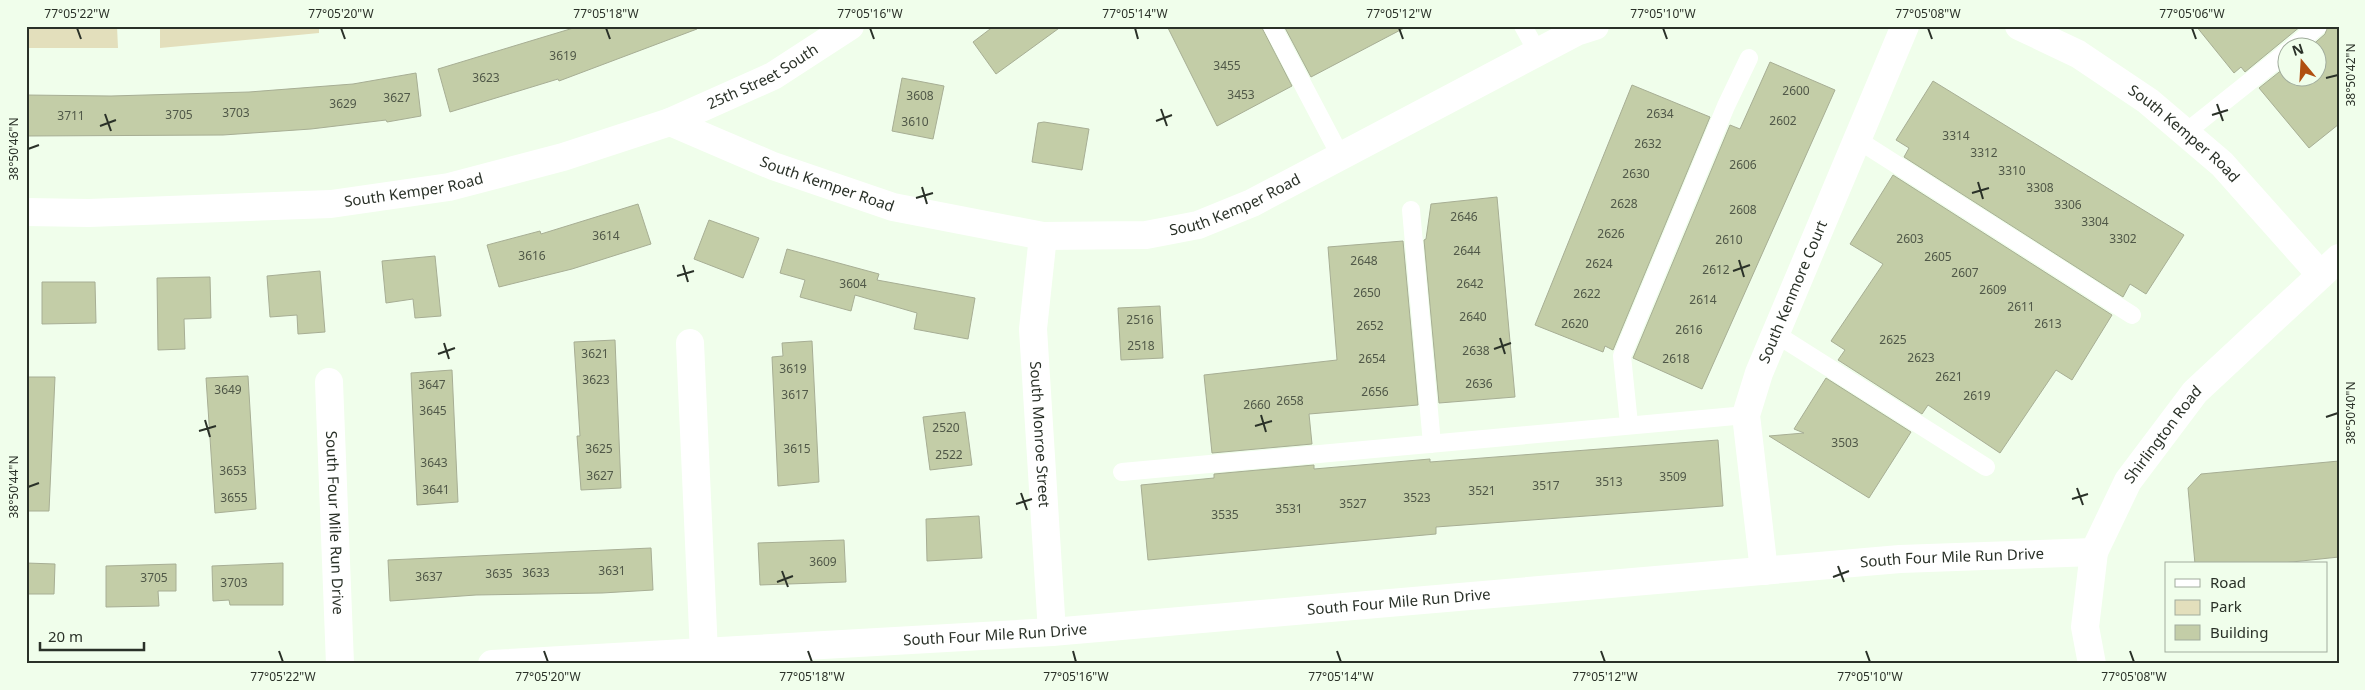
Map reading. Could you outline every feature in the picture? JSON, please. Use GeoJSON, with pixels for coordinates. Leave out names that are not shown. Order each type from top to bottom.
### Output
{"type":"FeatureCollection","features":[{"type":"Feature","properties":{"kind":"street","name":"25th Street South"},"geometry":{"type":"LineString","coordinates":[[670,122],[773,76],[850,26]]}},
{"type":"Feature","properties":{"kind":"street","name":"South Kemper Road"},"geometry":{"type":"LineString","coordinates":[[26,212],[90,214],[341,202],[449,187],[563,157],[670,122],[773,166],[893,207],[1043,236],[1146,235],[1198,225],[1252,203],[1576,32],[1595,26]]}},
{"type":"Feature","properties":{"kind":"street","name":"South Kenmore Court"},"geometry":{"type":"LineString","coordinates":[[1764,572],[1746,415],[1759,373],[1905,26]]}},
{"type":"Feature","properties":{"kind":"street","name":"South Kemper Road"},"geometry":{"type":"LineString","coordinates":[[2030,29],[2078,54],[2148,101],[2222,164],[2330,266]]}},
{"type":"Feature","properties":{"kind":"street","name":"South Monroe Street"},"geometry":{"type":"LineString","coordinates":[[1043,236],[1033,329],[1052,632]]}},
{"type":"Feature","properties":{"kind":"street","name":"Shirlington Road"},"geometry":{"type":"LineString","coordinates":[[2092,664],[2085,627],[2094,552],[2128,481],[2195,392],[2330,266]]}},
{"type":"Feature","properties":{"kind":"street"},"geometry":{"type":"LineString","coordinates":[[690,344],[704,653]]}},
{"type":"Feature","properties":{"kind":"street","name":"South Four Mile Run Drive"},"geometry":{"type":"LineString","coordinates":[[329,382],[340,664]]}},
{"type":"Feature","properties":{"kind":"street","name":"South Four Mile Run Drive"},"geometry":{"type":"LineString","coordinates":[[492,664],[1052,632],[1900,559],[2094,552]]}},
{"type":"Feature","properties":{"kind":"lane"},"geometry":{"type":"LineString","coordinates":[[1272,26],[1341,157]]}},
{"type":"Feature","properties":{"kind":"lane"},"geometry":{"type":"LineString","coordinates":[[1523,26],[1538,53]]}},
{"type":"Feature","properties":{"kind":"lane"},"geometry":{"type":"LineString","coordinates":[[2304,38],[2318,26]]}},
{"type":"Feature","properties":{"kind":"lane"},"geometry":{"type":"LineString","coordinates":[[1629,424],[1622,356],[1726,106],[1749,58]]}},
{"type":"Feature","properties":{"kind":"lane"},"geometry":{"type":"LineString","coordinates":[[2185,133],[2278,59]]}},
{"type":"Feature","properties":{"kind":"lane"},"geometry":{"type":"LineString","coordinates":[[1858,140],[2132,315]]}},
{"type":"Feature","properties":{"kind":"lane"},"geometry":{"type":"LineString","coordinates":[[1411,210],[1432,444]]}},
{"type":"Feature","properties":{"kind":"lane"},"geometry":{"type":"LineString","coordinates":[[1776,334],[1986,467]]}},
{"type":"Feature","properties":{"kind":"lane"},"geometry":{"type":"LineString","coordinates":[[1122,472],[1629,424],[1746,415]]}},
{"type":"Feature","properties":{"kind":"green space"},"geometry":{"type":"Polygon","coordinates":[[[26,26],[117,26],[118,48],[26,48],[26,26]]]}},
{"type":"Feature","properties":{"kind":"green space"},"geometry":{"type":"Polygon","coordinates":[[[160,26],[319,26],[319,33],[160,48],[160,26]]]}},
{"type":"Feature","properties":{"kind":"building"},"geometry":{"type":"Polygon","coordinates":[[[580,26],[697,26],[697,29],[559,81],[558,79],[450,112],[438,69],[580,26]]]}},
{"type":"Feature","properties":{"kind":"building"},"geometry":{"type":"Polygon","coordinates":[[[994,26],[1062,26],[996,74],[973,42],[994,26]]]}},
{"type":"Feature","properties":{"kind":"building"},"geometry":{"type":"Polygon","coordinates":[[[1167,26],[1261,26],[1292,86],[1217,126],[1167,26]]]}},
{"type":"Feature","properties":{"kind":"building"},"geometry":{"type":"Polygon","coordinates":[[[1284,26],[1408,26],[1311,77],[1284,26]]]}},
{"type":"Feature","properties":{"kind":"building"},"geometry":{"type":"Polygon","coordinates":[[[2196,26],[2301,26],[2286,38],[2278,38],[2278,45],[2245,72],[2241,67],[2234,73],[2196,26]]]}},
{"type":"Feature","properties":{"kind":"building"},"geometry":{"type":"Polygon","coordinates":[[[2328,26],[2339,26],[2339,124],[2309,148],[2259,88],[2278,73],[2278,88],[2328,88],[2328,38],[2320,38],[2325,34],[2328,26]]]}},
{"type":"Feature","properties":{"kind":"building"},"geometry":{"type":"Polygon","coordinates":[[[1770,62],[1835,90],[1702,389],[1633,358],[1730,125],[1740,129],[1770,62]]]}},
{"type":"Feature","properties":{"kind":"building"},"geometry":{"type":"Polygon","coordinates":[[[416,73],[421,116],[387,122],[386,120],[311,129],[223,135],[26,136],[26,95],[111,96],[249,92],[353,84],[416,73]]]}},
{"type":"Feature","properties":{"kind":"building"},"geometry":{"type":"Polygon","coordinates":[[[902,78],[944,86],[933,139],[892,131],[902,78]]]}},
{"type":"Feature","properties":{"kind":"building"},"geometry":{"type":"Polygon","coordinates":[[[1933,81],[2184,235],[2146,294],[2130,284],[2123,297],[1904,157],[1909,148],[1896,140],[1933,81]]]}},
{"type":"Feature","properties":{"kind":"building"},"geometry":{"type":"Polygon","coordinates":[[[1632,85],[1710,117],[1613,350],[1605,346],[1603,352],[1535,325],[1632,85]]]}},
{"type":"Feature","properties":{"kind":"building"},"geometry":{"type":"Polygon","coordinates":[[[1044,122],[1089,129],[1082,170],[1032,162],[1038,123],[1044,122]]]}},
{"type":"Feature","properties":{"kind":"building"},"geometry":{"type":"Polygon","coordinates":[[[1893,175],[2112,315],[2072,380],[2056,370],[2000,453],[1928,405],[1922,414],[1838,360],[1845,350],[1831,341],[1883,264],[1850,244],[1893,175]]]}},
{"type":"Feature","properties":{"kind":"building"},"geometry":{"type":"Polygon","coordinates":[[[1497,197],[1515,397],[1439,403],[1424,240],[1426,239],[1431,204],[1497,197]]]}},
{"type":"Feature","properties":{"kind":"building"},"geometry":{"type":"Polygon","coordinates":[[[638,204],[651,244],[572,269],[499,287],[487,245],[540,231],[541,234],[638,204]]]}},
{"type":"Feature","properties":{"kind":"building"},"geometry":{"type":"Polygon","coordinates":[[[709,220],[759,238],[743,278],[694,259],[709,220]]]}},
{"type":"Feature","properties":{"kind":"building"},"geometry":{"type":"Polygon","coordinates":[[[1403,241],[1418,405],[1309,414],[1312,444],[1212,453],[1204,375],[1337,360],[1328,247],[1403,241]]]}},
{"type":"Feature","properties":{"kind":"building"},"geometry":{"type":"Polygon","coordinates":[[[787,249],[879,274],[877,280],[975,298],[968,339],[914,329],[917,313],[855,295],[851,311],[800,297],[805,280],[780,273],[787,249]]]}},
{"type":"Feature","properties":{"kind":"building"},"geometry":{"type":"Polygon","coordinates":[[[435,256],[441,316],[415,318],[413,299],[386,303],[382,261],[435,256]]]}},
{"type":"Feature","properties":{"kind":"building"},"geometry":{"type":"Polygon","coordinates":[[[320,271],[325,332],[298,334],[297,315],[270,317],[267,276],[320,271]]]}},
{"type":"Feature","properties":{"kind":"building"},"geometry":{"type":"Polygon","coordinates":[[[210,277],[211,318],[184,319],[185,349],[158,350],[157,278],[210,277]]]}},
{"type":"Feature","properties":{"kind":"building"},"geometry":{"type":"Polygon","coordinates":[[[42,282],[95,282],[96,323],[42,324],[42,282]]]}},
{"type":"Feature","properties":{"kind":"building"},"geometry":{"type":"Polygon","coordinates":[[[1160,306],[1163,358],[1121,360],[1118,308],[1160,306]]]}},
{"type":"Feature","properties":{"kind":"building"},"geometry":{"type":"Polygon","coordinates":[[[615,340],[621,488],[581,490],[577,436],[580,436],[574,342],[615,340]]]}},
{"type":"Feature","properties":{"kind":"building"},"geometry":{"type":"Polygon","coordinates":[[[812,341],[819,482],[778,486],[772,357],[783,356],[782,343],[812,341]]]}},
{"type":"Feature","properties":{"kind":"building"},"geometry":{"type":"Polygon","coordinates":[[[452,370],[458,502],[417,505],[411,373],[452,370]]]}},
{"type":"Feature","properties":{"kind":"building"},"geometry":{"type":"Polygon","coordinates":[[[248,376],[256,509],[215,513],[206,378],[248,376]]]}},
{"type":"Feature","properties":{"kind":"building"},"geometry":{"type":"Polygon","coordinates":[[[26,377],[55,377],[49,511],[26,511],[26,377]]]}},
{"type":"Feature","properties":{"kind":"building"},"geometry":{"type":"Polygon","coordinates":[[[1826,378],[1911,432],[1869,498],[1769,436],[1804,433],[1794,429],[1826,378]]]}},
{"type":"Feature","properties":{"kind":"building"},"geometry":{"type":"Polygon","coordinates":[[[965,412],[972,465],[930,470],[923,417],[965,412]]]}},
{"type":"Feature","properties":{"kind":"building"},"geometry":{"type":"Polygon","coordinates":[[[1718,440],[1723,506],[1436,527],[1436,534],[1148,560],[1141,485],[1214,478],[1214,474],[1314,465],[1314,469],[1430,459],[1430,462],[1718,440]]]}},
{"type":"Feature","properties":{"kind":"building"},"geometry":{"type":"Polygon","coordinates":[[[2339,461],[2339,557],[2292,562],[2195,562],[2188,488],[2201,474],[2339,461]]]}},
{"type":"Feature","properties":{"kind":"building"},"geometry":{"type":"Polygon","coordinates":[[[979,516],[982,558],[927,561],[926,519],[979,516]]]}},
{"type":"Feature","properties":{"kind":"building"},"geometry":{"type":"Polygon","coordinates":[[[844,540],[846,582],[760,585],[758,543],[844,540]]]}},
{"type":"Feature","properties":{"kind":"building"},"geometry":{"type":"Polygon","coordinates":[[[651,548],[653,590],[602,593],[476,595],[390,601],[388,560],[651,548]]]}},
{"type":"Feature","properties":{"kind":"building"},"geometry":{"type":"Polygon","coordinates":[[[26,563],[55,564],[54,594],[26,594],[26,563]]]}},
{"type":"Feature","properties":{"kind":"building"},"geometry":{"type":"Polygon","coordinates":[[[283,563],[283,605],[230,605],[229,600],[213,601],[212,566],[283,563]]]}},
{"type":"Feature","properties":{"kind":"building"},"geometry":{"type":"Polygon","coordinates":[[[176,564],[176,591],[158,591],[159,606],[106,607],[106,566],[176,564]]]}}]}
